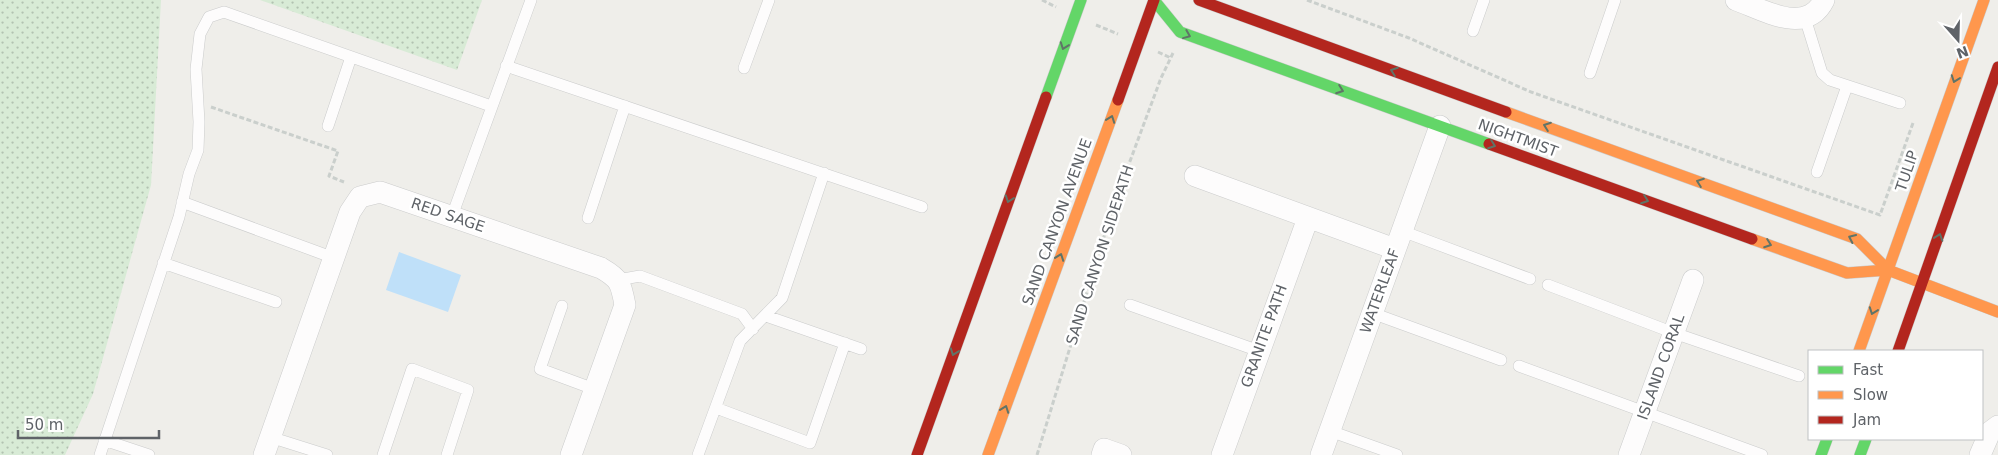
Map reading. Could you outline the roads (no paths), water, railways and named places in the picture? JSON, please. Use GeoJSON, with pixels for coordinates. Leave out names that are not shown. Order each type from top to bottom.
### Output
{"type":"FeatureCollection","features":[{"type":"Feature","properties":{"kind":"street"},"geometry":{"type":"LineString","coordinates":[[917,455],[1080,0]]}},
{"type":"Feature","properties":{"kind":"street","name":"SAND CANYON AVENUE"},"geometry":{"type":"LineString","coordinates":[[988,455],[1154,0]]}},
{"type":"Feature","properties":{"kind":"street","name":"NIGHTMIST"},"geometry":{"type":"LineString","coordinates":[[1154,0],[1180,32],[1847,273],[1888,270],[1998,312]]}},
{"type":"Feature","properties":{"kind":"street","name":"NIGHTMIST"},"geometry":{"type":"LineString","coordinates":[[1199,0],[1857,239],[1888,270]]}},
{"type":"Feature","properties":{"kind":"street"},"geometry":{"type":"LineString","coordinates":[[1736,0],[1788,18],[1805,18],[1817,12],[1824,0]]}},
{"type":"Feature","properties":{"kind":"street","name":"TULIP"},"geometry":{"type":"LineString","coordinates":[[1858,350],[1984,0]]}},
{"type":"Feature","properties":{"kind":"street"},"geometry":{"type":"LineString","coordinates":[[1898,350],[1998,67]]}},
{"type":"Feature","properties":{"kind":"street","name":"WATERLEAF"},"geometry":{"type":"LineString","coordinates":[[1321,455],[1440,126]]}},
{"type":"Feature","properties":{"kind":"street"},"geometry":{"type":"LineString","coordinates":[[1195,176],[1308,218],[1399,240]]}},
{"type":"Feature","properties":{"kind":"street","name":"RED SAGE"},"geometry":{"type":"LineString","coordinates":[[267,446],[350,212],[360,197],[380,192],[601,268],[615,276],[618,280]]}},
{"type":"Feature","properties":{"kind":"street","name":"GRANITE PATH"},"geometry":{"type":"LineString","coordinates":[[1222,455],[1308,218]]}},
{"type":"Feature","properties":{"kind":"street"},"geometry":{"type":"LineString","coordinates":[[571,455],[625,305],[618,280]]}},
{"type":"Feature","properties":{"kind":"street","name":"ISLAND CORAL"},"geometry":{"type":"LineString","coordinates":[[1629,455],[1693,280]]}},
{"type":"Feature","properties":{"kind":"street"},"geometry":{"type":"LineString","coordinates":[[1980,455],[1990,432],[1998,426]]}},
{"type":"Feature","properties":{"kind":"street"},"geometry":{"type":"LineString","coordinates":[[1821,455],[1827,440]]}},
{"type":"Feature","properties":{"kind":"street"},"geometry":{"type":"LineString","coordinates":[[1860,455],[1866,440]]}},
{"type":"Feature","properties":{"kind":"lane"},"geometry":{"type":"LineString","coordinates":[[452,216],[531,0]]}},
{"type":"Feature","properties":{"kind":"lane"},"geometry":{"type":"LineString","coordinates":[[744,68],[769,0]]}},
{"type":"Feature","properties":{"kind":"lane"},"geometry":{"type":"LineString","coordinates":[[1473,31],[1484,0]]}},
{"type":"Feature","properties":{"kind":"lane"},"geometry":{"type":"LineString","coordinates":[[1590,73],[1615,0]]}},
{"type":"Feature","properties":{"kind":"lane"},"geometry":{"type":"LineString","coordinates":[[100,455],[198,150],[196,69],[200,34],[209,17],[224,12],[491,106]]}},
{"type":"Feature","properties":{"kind":"lane"},"geometry":{"type":"LineString","coordinates":[[1805,18],[1822,73],[1830,80],[1900,103]]}},
{"type":"Feature","properties":{"kind":"lane"},"geometry":{"type":"LineString","coordinates":[[328,126],[351,57]]}},
{"type":"Feature","properties":{"kind":"lane"},"geometry":{"type":"LineString","coordinates":[[506,66],[922,207]]}},
{"type":"Feature","properties":{"kind":"lane"},"geometry":{"type":"LineString","coordinates":[[1817,172],[1847,86]]}},
{"type":"Feature","properties":{"kind":"lane"},"geometry":{"type":"LineString","coordinates":[[588,218],[625,106]]}},
{"type":"Feature","properties":{"kind":"lane"},"geometry":{"type":"LineString","coordinates":[[698,455],[740,341],[782,298],[824,173]]}},
{"type":"Feature","properties":{"kind":"lane"},"geometry":{"type":"LineString","coordinates":[[182,202],[334,258]]}},
{"type":"Feature","properties":{"kind":"lane"},"geometry":{"type":"LineString","coordinates":[[1399,240],[1530,279]]}},
{"type":"Feature","properties":{"kind":"lane"},"geometry":{"type":"LineString","coordinates":[[163,263],[276,302]]}},
{"type":"Feature","properties":{"kind":"lane"},"geometry":{"type":"LineString","coordinates":[[618,280],[640,276],[742,314],[753,329]]}},
{"type":"Feature","properties":{"kind":"lane"},"geometry":{"type":"LineString","coordinates":[[1548,285],[1799,376]]}},
{"type":"Feature","properties":{"kind":"lane"},"geometry":{"type":"LineString","coordinates":[[1130,305],[1259,351]]}},
{"type":"Feature","properties":{"kind":"lane"},"geometry":{"type":"LineString","coordinates":[[562,306],[540,369],[594,389]]}},
{"type":"Feature","properties":{"kind":"lane"},"geometry":{"type":"LineString","coordinates":[[1372,312],[1501,360]]}},
{"type":"Feature","properties":{"kind":"lane"},"geometry":{"type":"LineString","coordinates":[[766,316],[861,349]]}},
{"type":"Feature","properties":{"kind":"lane"},"geometry":{"type":"LineString","coordinates":[[716,408],[810,443],[845,343]]}},
{"type":"Feature","properties":{"kind":"lane"},"geometry":{"type":"LineString","coordinates":[[1519,366],[1762,455]]}},
{"type":"Feature","properties":{"kind":"lane"},"geometry":{"type":"LineString","coordinates":[[383,455],[412,369],[468,390],[447,455]]}},
{"type":"Feature","properties":{"kind":"lane"},"geometry":{"type":"LineString","coordinates":[[1330,431],[1397,455]]}},
{"type":"Feature","properties":{"kind":"lane"},"geometry":{"type":"LineString","coordinates":[[104,440],[149,455]]}},
{"type":"Feature","properties":{"kind":"lane"},"geometry":{"type":"LineString","coordinates":[[267,446],[327,455]]}},
{"type":"Feature","properties":{"kind":"water"},"geometry":{"type":"Polygon","coordinates":[[[399,252],[461,275],[448,312],[386,290],[399,252]]]}}]}
